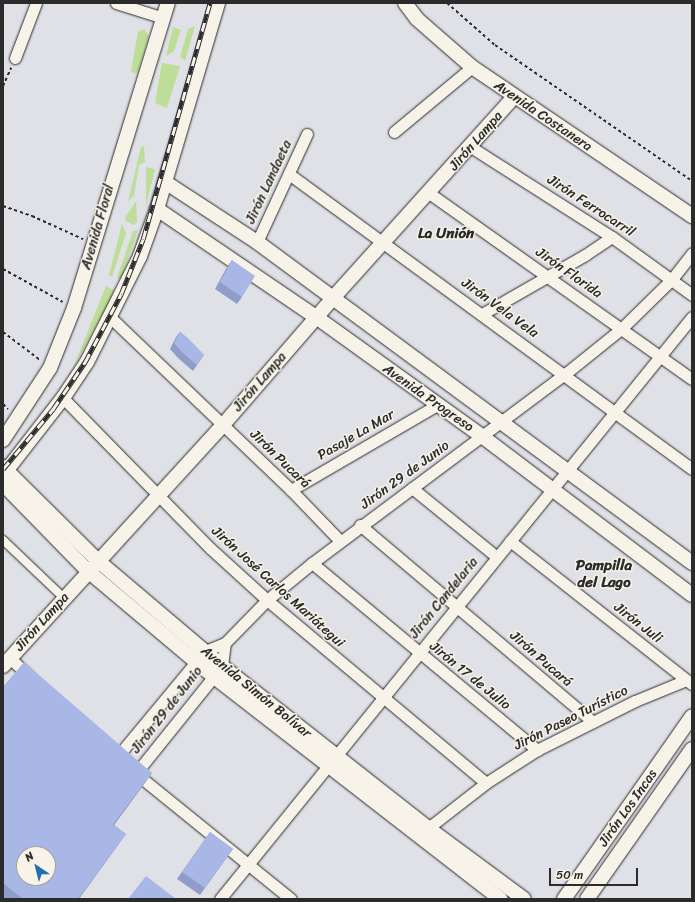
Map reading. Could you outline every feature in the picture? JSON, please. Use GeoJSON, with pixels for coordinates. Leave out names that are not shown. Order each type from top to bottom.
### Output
{"type":"FeatureCollection","features":[{"type":"Feature","properties":{"kind":"street"},"geometry":{"type":"LineString","coordinates":[[15,58],[36,3]]}},
{"type":"Feature","properties":{"kind":"street"},"geometry":{"type":"LineString","coordinates":[[116,3],[164,18]]}},
{"type":"Feature","properties":{"kind":"street","name":"Avenida Floral"},"geometry":{"type":"LineString","coordinates":[[3,440],[50,368],[74,308],[92,243],[168,3]]}},
{"type":"Feature","properties":{"kind":"street"},"geometry":{"type":"LineString","coordinates":[[4,474],[63,398],[87,362],[111,318],[140,256],[157,209],[218,3]]}},
{"type":"Feature","properties":{"kind":"street","name":"Avenida Costanera"},"geometry":{"type":"LineString","coordinates":[[405,3],[417,19],[472,68],[692,216]]}},
{"type":"Feature","properties":{"kind":"street"},"geometry":{"type":"LineString","coordinates":[[394,132],[472,68]]}},
{"type":"Feature","properties":{"kind":"street","name":"Jirón Lampa"},"geometry":{"type":"LineString","coordinates":[[6,662],[223,425],[332,298],[471,147],[514,97]]}},
{"type":"Feature","properties":{"kind":"street","name":"Jirón Landaeta"},"geometry":{"type":"LineString","coordinates":[[257,242],[307,134]]}},
{"type":"Feature","properties":{"kind":"street","name":"Jirón Ferrocarril"},"geometry":{"type":"LineString","coordinates":[[471,147],[612,237],[692,295]]}},
{"type":"Feature","properties":{"kind":"street","name":"Jirón Vela Vela"},"geometry":{"type":"LineString","coordinates":[[289,174],[692,468]]}},
{"type":"Feature","properties":{"kind":"street","name":"Avenida Progreso"},"geometry":{"type":"LineString","coordinates":[[165,182],[257,242],[502,422],[565,471],[692,563]]}},
{"type":"Feature","properties":{"kind":"street","name":"Jirón Florida"},"geometry":{"type":"LineString","coordinates":[[429,193],[661,355],[692,379]]}},
{"type":"Feature","properties":{"kind":"street","name":"Avenida Progreso"},"geometry":{"type":"LineString","coordinates":[[157,209],[316,317],[483,437],[692,595]]}},
{"type":"Feature","properties":{"kind":"street"},"geometry":{"type":"LineString","coordinates":[[482,314],[548,277],[612,237]]}},
{"type":"Feature","properties":{"kind":"street","name":"Jirón 29 de Junio"},"geometry":{"type":"LineString","coordinates":[[117,757],[205,651],[226,642],[267,600],[312,563],[360,525],[483,437],[622,328],[672,280],[692,253]]}},
{"type":"Feature","properties":{"kind":"street","name":"Jirón Candelaria"},"geometry":{"type":"LineString","coordinates":[[220,899],[552,490],[565,471],[692,317]]}},
{"type":"Feature","properties":{"kind":"street","name":"Jirón Pucará"},"geometry":{"type":"LineString","coordinates":[[111,318],[291,490],[340,541]]}},
{"type":"Feature","properties":{"kind":"street","name":"Jirón José Carlos Mariátegui"},"geometry":{"type":"LineString","coordinates":[[63,398],[159,495],[267,600],[382,699],[486,783]]}},
{"type":"Feature","properties":{"kind":"street","name":"Pasaje La Mar"},"geometry":{"type":"LineString","coordinates":[[291,490],[437,405]]}},
{"type":"Feature","properties":{"kind":"street","name":"Avenida Simón Bolívar"},"geometry":{"type":"LineString","coordinates":[[4,474],[93,566],[213,676],[327,767],[524,899]]}},
{"type":"Feature","properties":{"kind":"street"},"geometry":{"type":"LineString","coordinates":[[412,488],[497,557]]}},
{"type":"Feature","properties":{"kind":"street","name":"Jirón Pucará"},"geometry":{"type":"LineString","coordinates":[[360,525],[593,722]]}},
{"type":"Feature","properties":{"kind":"street"},"geometry":{"type":"LineString","coordinates":[[3,540],[64,598]]}},
{"type":"Feature","properties":{"kind":"street","name":"Jirón Juli"},"geometry":{"type":"LineString","coordinates":[[510,541],[689,682]]}},
{"type":"Feature","properties":{"kind":"street","name":"Jirón 17 de Julio"},"geometry":{"type":"LineString","coordinates":[[312,563],[419,654],[537,750]]}},
{"type":"Feature","properties":{"kind":"street","name":"Avenida Simón Bolívar"},"geometry":{"type":"LineString","coordinates":[[93,566],[205,651],[336,756],[501,899]]}},
{"type":"Feature","properties":{"kind":"street","name":"Jirón 29 de Junio"},"geometry":{"type":"LineString","coordinates":[[136,773],[222,666],[226,642]]}},
{"type":"Feature","properties":{"kind":"street"},"geometry":{"type":"LineString","coordinates":[[6,662],[38,684]]}},
{"type":"Feature","properties":{"kind":"street","name":"Jirón Paseo Turístico"},"geometry":{"type":"LineString","coordinates":[[423,832],[486,783],[537,750],[593,722],[689,682]]}},
{"type":"Feature","properties":{"kind":"street","name":"Jirón Los Incas"},"geometry":{"type":"LineString","coordinates":[[564,899],[692,716]]}},
{"type":"Feature","properties":{"kind":"street"},"geometry":{"type":"LineString","coordinates":[[106,747],[291,899]]}},
{"type":"Feature","properties":{"kind":"street","name":"Jirón Los Incas"},"geometry":{"type":"LineString","coordinates":[[587,899],[692,749]]}},
{"type":"Feature","properties":{"kind":"path"},"geometry":{"type":"LineString","coordinates":[[447,3],[495,45],[692,181]]}},
{"type":"Feature","properties":{"kind":"path"},"geometry":{"type":"LineString","coordinates":[[3,86],[15,58]]}},
{"type":"Feature","properties":{"kind":"path"},"geometry":{"type":"LineString","coordinates":[[3,206],[32,216],[92,243]]}},
{"type":"Feature","properties":{"kind":"path"},"geometry":{"type":"LineString","coordinates":[[3,268],[74,308]]}},
{"type":"Feature","properties":{"kind":"path"},"geometry":{"type":"LineString","coordinates":[[3,332],[50,368]]}},
{"type":"Feature","properties":{"kind":"green space"},"geometry":{"type":"Polygon","coordinates":[[[195,26],[185,61],[180,57],[188,29],[195,26]]]}},
{"type":"Feature","properties":{"kind":"green space"},"geometry":{"type":"Polygon","coordinates":[[[173,27],[181,30],[174,51],[166,56],[173,27]]]}},
{"type":"Feature","properties":{"kind":"green space"},"geometry":{"type":"Polygon","coordinates":[[[144,29],[149,36],[138,72],[134,74],[131,71],[138,32],[144,29]]]}},
{"type":"Feature","properties":{"kind":"green space"},"geometry":{"type":"Polygon","coordinates":[[[162,63],[180,66],[167,108],[155,103],[162,63]]]}},
{"type":"Feature","properties":{"kind":"green space"},"geometry":{"type":"Polygon","coordinates":[[[144,146],[145,162],[139,165],[134,195],[128,202],[141,147],[144,146]]]}},
{"type":"Feature","properties":{"kind":"green space"},"geometry":{"type":"Polygon","coordinates":[[[146,167],[155,169],[146,206],[146,167]]]}},
{"type":"Feature","properties":{"kind":"green space"},"geometry":{"type":"Polygon","coordinates":[[[136,201],[137,222],[134,225],[126,221],[125,218],[136,201]]]}},
{"type":"Feature","properties":{"kind":"green space"},"geometry":{"type":"Polygon","coordinates":[[[122,224],[126,233],[112,277],[109,275],[122,224]]]}},
{"type":"Feature","properties":{"kind":"green space"},"geometry":{"type":"Polygon","coordinates":[[[138,230],[121,280],[117,278],[133,231],[138,230]]]}},
{"type":"Feature","properties":{"kind":"green space"},"geometry":{"type":"Polygon","coordinates":[[[106,286],[115,291],[73,368],[106,286]]]}},
{"type":"Feature","properties":{"kind":"building"},"geometry":{"type":"Polygon","coordinates":[[[232,260],[255,276],[242,297],[220,282],[232,260]]]}},
{"type":"Feature","properties":{"kind":"building"},"geometry":{"type":"Polygon","coordinates":[[[180,332],[188,338],[204,355],[197,365],[174,343],[180,332]]]}},
{"type":"Feature","properties":{"kind":"building"},"geometry":{"type":"Polygon","coordinates":[[[24,662],[152,773],[113,825],[126,834],[78,899],[23,899],[3,883],[3,687],[24,662]]]}},
{"type":"Feature","properties":{"kind":"building"},"geometry":{"type":"Polygon","coordinates":[[[210,832],[233,849],[205,888],[182,872],[210,832]]]}},
{"type":"Feature","properties":{"kind":"building"},"geometry":{"type":"Polygon","coordinates":[[[146,876],[176,899],[128,899],[146,876]]]}},
{"type":"Feature","properties":{"kind":"railway"},"geometry":{"type":"LineString","coordinates":[[3,469],[53,409],[85,362],[121,294],[143,239],[210,3]]}},
{"type":"Feature","properties":{"kind":"district","name":"La Unión"},"geometry":{"type":"Point","coordinates":[446,234]}},
{"type":"Feature","properties":{"kind":"district","name":"Pampilla del Lago"},"geometry":{"type":"Point","coordinates":[604,574]}}]}
